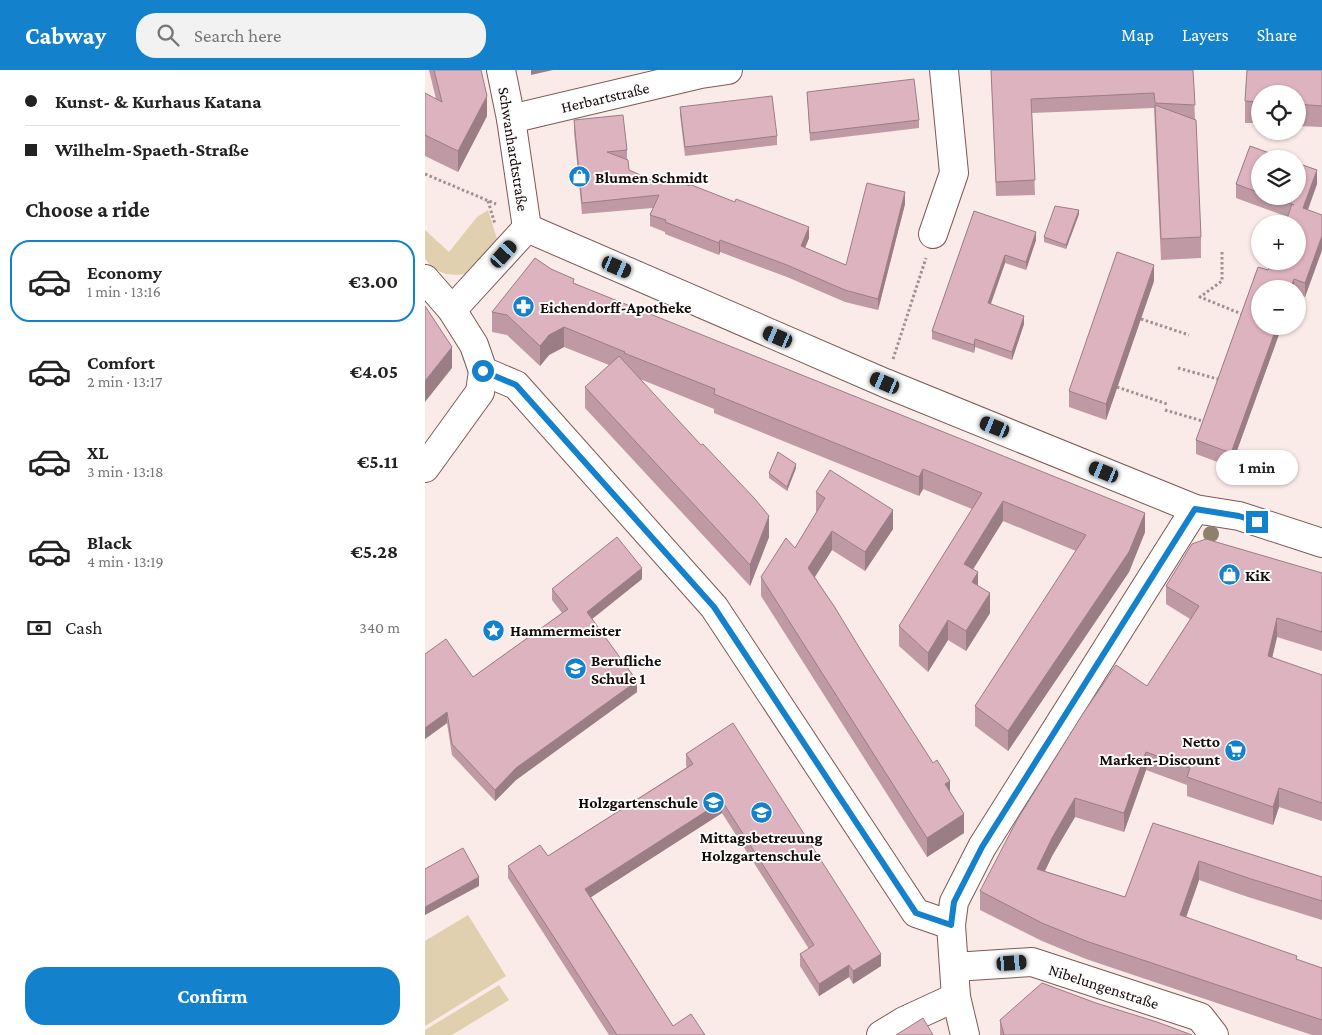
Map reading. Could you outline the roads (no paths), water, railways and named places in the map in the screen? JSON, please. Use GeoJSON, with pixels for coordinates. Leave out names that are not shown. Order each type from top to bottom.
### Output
{"type":"FeatureCollection","features":[{"type":"Feature","properties":{"kind":"street","name":"Schwanhardtstraße"},"geometry":{"type":"LineString","coordinates":[[501,70],[511,118],[527,228]]}},
{"type":"Feature","properties":{"kind":"street","name":"Herbartstraße"},"geometry":{"type":"LineString","coordinates":[[511,118],[701,74],[727,70]]}},
{"type":"Feature","properties":{"kind":"street"},"geometry":{"type":"LineString","coordinates":[[933,234],[954,173],[945,70]]}},
{"type":"Feature","properties":{"kind":"street"},"geometry":{"type":"LineString","coordinates":[[452,310],[527,228],[885,383],[1195,509],[1239,516],[1322,543]]}},
{"type":"Feature","properties":{"kind":"street"},"geometry":{"type":"LineString","coordinates":[[425,279],[452,310],[474,345],[483,371],[479,392],[425,468]]}},
{"type":"Feature","properties":{"kind":"street"},"geometry":{"type":"LineString","coordinates":[[483,371],[516,385],[714,607],[916,913],[951,925]]}},
{"type":"Feature","properties":{"kind":"street"},"geometry":{"type":"LineString","coordinates":[[965,1035],[956,997],[951,925],[954,902],[982,847],[1195,509]]}},
{"type":"Feature","properties":{"kind":"street","name":"Nibelungenstraße"},"geometry":{"type":"LineString","coordinates":[[954,967],[1032,962],[1200,1017],[1214,1035]]}},
{"type":"Feature","properties":{"kind":"street"},"geometry":{"type":"LineString","coordinates":[[881,1035],[904,1021],[956,997]]}},
{"type":"Feature","properties":{"kind":"place","name":"Blumen Schmidt"},"geometry":{"type":"Point","coordinates":[579,177]}},
{"type":"Feature","properties":{"kind":"place","name":"Eichendorff-Apotheke"},"geometry":{"type":"Point","coordinates":[524,307]}},
{"type":"Feature","properties":{"kind":"place","name":"KiK"},"geometry":{"type":"Point","coordinates":[1229,575]}},
{"type":"Feature","properties":{"kind":"place","name":"Hammermeister"},"geometry":{"type":"Point","coordinates":[494,630]}},
{"type":"Feature","properties":{"kind":"place","name":"Berufliche Schule 1"},"geometry":{"type":"Point","coordinates":[575,669]}},
{"type":"Feature","properties":{"kind":"place","name":"Netto Marken-Discount"},"geometry":{"type":"Point","coordinates":[1236,750]}},
{"type":"Feature","properties":{"kind":"place","name":"Holzgartenschule"},"geometry":{"type":"Point","coordinates":[714,802]}},
{"type":"Feature","properties":{"kind":"place","name":"Mittagsbetreuung Holzgartenschule"},"geometry":{"type":"Point","coordinates":[761,813]}}]}
